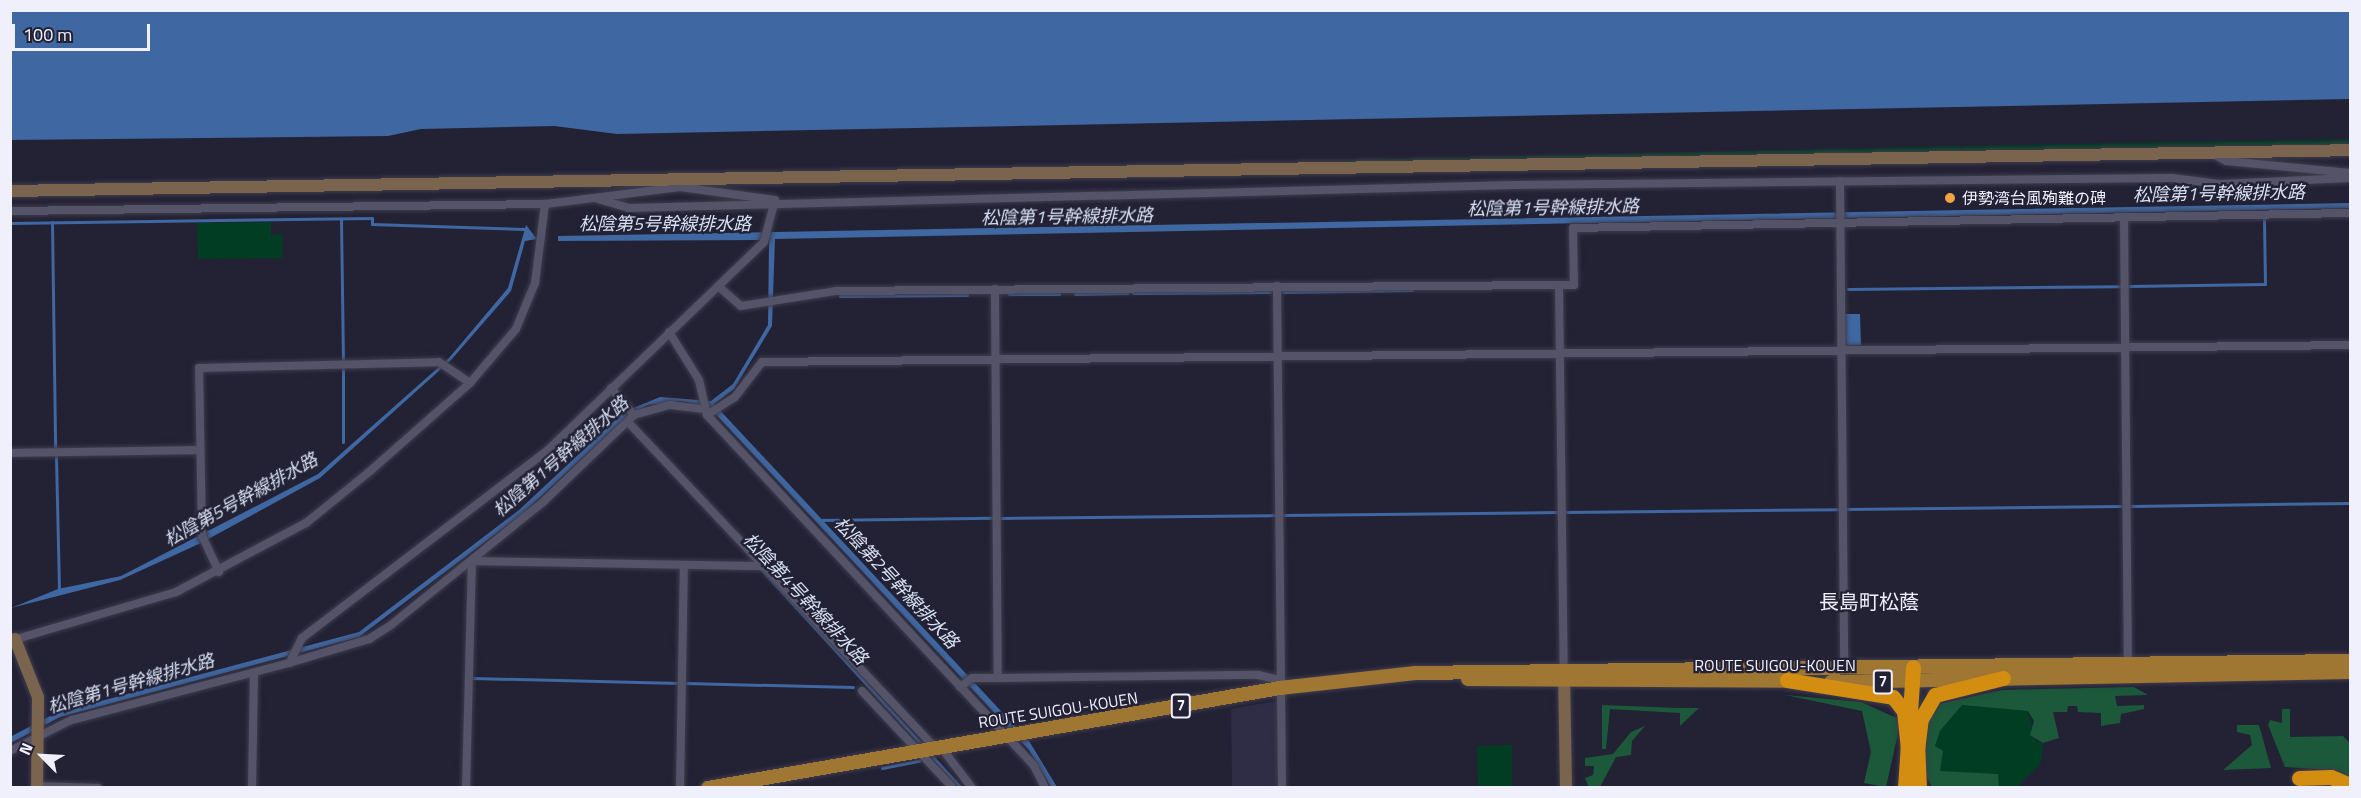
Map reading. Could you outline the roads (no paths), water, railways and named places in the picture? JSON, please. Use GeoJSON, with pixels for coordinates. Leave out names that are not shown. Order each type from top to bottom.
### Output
{"type":"FeatureCollection","features":[{"type":"Feature","properties":{"kind":"highway"},"geometry":{"type":"LineString","coordinates":[[1913,677],[1913,750]]}},
{"type":"Feature","properties":{"kind":"highway"},"geometry":{"type":"LineString","coordinates":[[1905,788],[1923,710],[1935,695],[2003,678]]}},
{"type":"Feature","properties":{"kind":"highway"},"geometry":{"type":"LineString","coordinates":[[1787,680],[1893,697],[1907,720],[1919,788]]}},
{"type":"Feature","properties":{"kind":"highway"},"geometry":{"type":"LineString","coordinates":[[2299,778],[2331,777],[2350,785]]}},
{"type":"Feature","properties":{"kind":"main road","name":"ROUTE SUIGOU-KOUEN"},"geometry":{"type":"LineString","coordinates":[[1564,676],[1844,667],[1913,677],[2128,663],[2350,661]]}},
{"type":"Feature","properties":{"kind":"main road","name":"ROUTE SUIGOU-KOUEN"},"geometry":{"type":"LineString","coordinates":[[708,788],[1280,684],[1415,673],[1787,680],[2350,672]]}},
{"type":"Feature","properties":{"kind":"street"},"geometry":{"type":"LineString","coordinates":[[10,191],[680,184],[2350,150]]}},
{"type":"Feature","properties":{"kind":"street"},"geometry":{"type":"LineString","coordinates":[[2213,154],[2226,162],[2350,172]]}},
{"type":"Feature","properties":{"kind":"street"},"geometry":{"type":"LineString","coordinates":[[598,199],[628,208],[776,200],[1840,181],[2172,178],[2220,184],[2350,178]]}},
{"type":"Feature","properties":{"kind":"street"},"geometry":{"type":"LineString","coordinates":[[1840,181],[1844,667]]}},
{"type":"Feature","properties":{"kind":"street"},"geometry":{"type":"LineString","coordinates":[[10,211],[545,204],[598,199],[680,184],[776,200]]}},
{"type":"Feature","properties":{"kind":"street"},"geometry":{"type":"LineString","coordinates":[[289,662],[295,647],[548,450],[765,241],[776,200]]}},
{"type":"Feature","properties":{"kind":"street"},"geometry":{"type":"LineString","coordinates":[[98,788],[37,787],[38,697],[13,640],[161,597],[219,572],[306,523],[470,383],[525,314],[544,242],[545,204]]}},
{"type":"Feature","properties":{"kind":"street"},"geometry":{"type":"LineString","coordinates":[[718,286],[741,306],[776,297],[995,289],[1574,285],[1573,228],[2350,213]]}},
{"type":"Feature","properties":{"kind":"street"},"geometry":{"type":"LineString","coordinates":[[2124,218],[2128,663]]}},
{"type":"Feature","properties":{"kind":"street"},"geometry":{"type":"LineString","coordinates":[[1559,285],[1566,788]]}},
{"type":"Feature","properties":{"kind":"street"},"geometry":{"type":"LineString","coordinates":[[1277,286],[1282,788]]}},
{"type":"Feature","properties":{"kind":"street"},"geometry":{"type":"LineString","coordinates":[[995,289],[998,678]]}},
{"type":"Feature","properties":{"kind":"street"},"geometry":{"type":"LineString","coordinates":[[669,332],[692,364],[707,409],[961,685],[1013,734],[1045,788]]}},
{"type":"Feature","properties":{"kind":"street"},"geometry":{"type":"LineString","coordinates":[[10,751],[38,728],[254,674],[375,635],[472,561],[631,414],[670,405],[707,409],[735,397],[762,362],[2350,345]]}},
{"type":"Feature","properties":{"kind":"street"},"geometry":{"type":"LineString","coordinates":[[219,572],[202,536],[199,368],[443,366],[470,383]]}},
{"type":"Feature","properties":{"kind":"street"},"geometry":{"type":"LineString","coordinates":[[611,388],[762,568],[936,747],[972,788]]}},
{"type":"Feature","properties":{"kind":"street"},"geometry":{"type":"LineString","coordinates":[[10,453],[200,450]]}},
{"type":"Feature","properties":{"kind":"street"},"geometry":{"type":"LineString","coordinates":[[472,561],[762,568]]}},
{"type":"Feature","properties":{"kind":"street"},"geometry":{"type":"LineString","coordinates":[[466,788],[472,561]]}},
{"type":"Feature","properties":{"kind":"street"},"geometry":{"type":"LineString","coordinates":[[680,788],[684,567]]}},
{"type":"Feature","properties":{"kind":"street"},"geometry":{"type":"LineString","coordinates":[[252,788],[254,674]]}},
{"type":"Feature","properties":{"kind":"street"},"geometry":{"type":"LineString","coordinates":[[961,685],[972,678],[1258,675],[1280,684]]}},
{"type":"Feature","properties":{"kind":"street"},"geometry":{"type":"LineString","coordinates":[[862,691],[953,788]]}},
{"type":"Feature","properties":{"kind":"water"},"geometry":{"type":"Polygon","coordinates":[[[2350,10],[2350,99],[617,134],[554,126],[421,129],[388,136],[11,140],[11,11],[2350,10]]]}},
{"type":"Feature","properties":{"kind":"water"},"geometry":{"type":"Polygon","coordinates":[[[2350,203],[2350,208],[775,239],[772,326],[734,389],[714,404],[1029,741],[1057,787],[1051,787],[1029,750],[708,406],[680,401],[648,405],[627,416],[522,514],[359,637],[60,717],[11,743],[10,737],[56,713],[359,632],[519,510],[624,412],[660,397],[711,401],[733,384],[768,325],[769,240],[558,241],[558,236],[2350,203]]]}},
{"type":"Feature","properties":{"kind":"water"},"geometry":{"type":"Polygon","coordinates":[[[526,225],[537,239],[525,241],[511,291],[451,360],[320,478],[201,543],[120,580],[11,608],[58,589],[121,576],[318,474],[449,358],[508,288],[526,225]]]}},
{"type":"Feature","properties":{"kind":"water"},"geometry":{"type":"Polygon","coordinates":[[[1844,314],[1860,314],[1861,345],[1844,346],[1844,314]]]}},
{"type":"Feature","properties":{"kind":"waterway","name":"松陰第5号幹線排水路"},"geometry":{"type":"LineString","coordinates":[[10,223],[372,218],[372,224],[525,229]]}},
{"type":"Feature","properties":{"kind":"waterway"},"geometry":{"type":"LineString","coordinates":[[341,219],[343,361]]}},
{"type":"Feature","properties":{"kind":"waterway"},"geometry":{"type":"LineString","coordinates":[[2128,286],[2265,284],[2264,219]]}},
{"type":"Feature","properties":{"kind":"waterway"},"geometry":{"type":"LineString","coordinates":[[52,222],[55,448]]}},
{"type":"Feature","properties":{"kind":"waterway"},"geometry":{"type":"LineString","coordinates":[[1848,289],[2122,286]]}},
{"type":"Feature","properties":{"kind":"waterway"},"geometry":{"type":"LineString","coordinates":[[1282,292],[1412,290]]}},
{"type":"Feature","properties":{"kind":"waterway"},"geometry":{"type":"LineString","coordinates":[[1133,293],[1270,292]]}},
{"type":"Feature","properties":{"kind":"waterway"},"geometry":{"type":"LineString","coordinates":[[1075,294],[1127,293]]}},
{"type":"Feature","properties":{"kind":"waterway"},"geometry":{"type":"LineString","coordinates":[[1009,294],[1059,294]]}},
{"type":"Feature","properties":{"kind":"waterway"},"geometry":{"type":"LineString","coordinates":[[840,296],[967,295]]}},
{"type":"Feature","properties":{"kind":"waterway"},"geometry":{"type":"LineString","coordinates":[[343,369],[343,442]]}},
{"type":"Feature","properties":{"kind":"waterway"},"geometry":{"type":"LineString","coordinates":[[56,457],[59,590]]}},
{"type":"Feature","properties":{"kind":"waterway"},"geometry":{"type":"LineString","coordinates":[[2130,506],[2350,503]]}},
{"type":"Feature","properties":{"kind":"waterway"},"geometry":{"type":"LineString","coordinates":[[1846,509],[2121,506]]}},
{"type":"Feature","properties":{"kind":"waterway"},"geometry":{"type":"LineString","coordinates":[[1566,512],[1839,509]]}},
{"type":"Feature","properties":{"kind":"waterway"},"geometry":{"type":"LineString","coordinates":[[1282,515],[1557,512]]}},
{"type":"Feature","properties":{"kind":"waterway"},"geometry":{"type":"LineString","coordinates":[[1000,518],[1275,515]]}},
{"type":"Feature","properties":{"kind":"waterway","name":"松陰第2号幹線排水路"},"geometry":{"type":"LineString","coordinates":[[818,520],[993,518]]}},
{"type":"Feature","properties":{"kind":"waterway","name":"松陰第4号幹線排水路"},"geometry":{"type":"LineString","coordinates":[[760,568],[923,746]]}},
{"type":"Feature","properties":{"kind":"waterway"},"geometry":{"type":"LineString","coordinates":[[472,678],[679,683]]}},
{"type":"Feature","properties":{"kind":"waterway"},"geometry":{"type":"LineString","coordinates":[[685,683],[853,687]]}},
{"type":"Feature","properties":{"kind":"waterway","name":"松陰第4号幹線排水路"},"geometry":{"type":"LineString","coordinates":[[930,754],[961,788]]}},
{"type":"Feature","properties":{"kind":"waterway"},"geometry":{"type":"LineString","coordinates":[[882,768],[919,761]]}},
{"type":"Feature","properties":{"kind":"place","name":"伊勢湾台風殉難の碑"},"geometry":{"type":"Point","coordinates":[1950,198]}},
{"type":"Feature","properties":{"kind":"district","name":"長島町松蔭"},"geometry":{"type":"Point","coordinates":[1869,601]}},
{"type":"Feature","properties":{"kind":"water label","name":"松陰第1号幹線排水路"},"geometry":{"type":"Point","coordinates":[2219,194]}},
{"type":"Feature","properties":{"kind":"water label","name":"松陰第1号幹線排水路"},"geometry":{"type":"Point","coordinates":[1553,208]}},
{"type":"Feature","properties":{"kind":"water label","name":"松陰第1号幹線排水路"},"geometry":{"type":"Point","coordinates":[1067,217]}},
{"type":"Feature","properties":{"kind":"water label","name":"松陰第1号幹線排水路"},"geometry":{"type":"Point","coordinates":[561,457]}},
{"type":"Feature","properties":{"kind":"water label","name":"松陰第1号幹線排水路"},"geometry":{"type":"Point","coordinates":[131,684]}}]}
